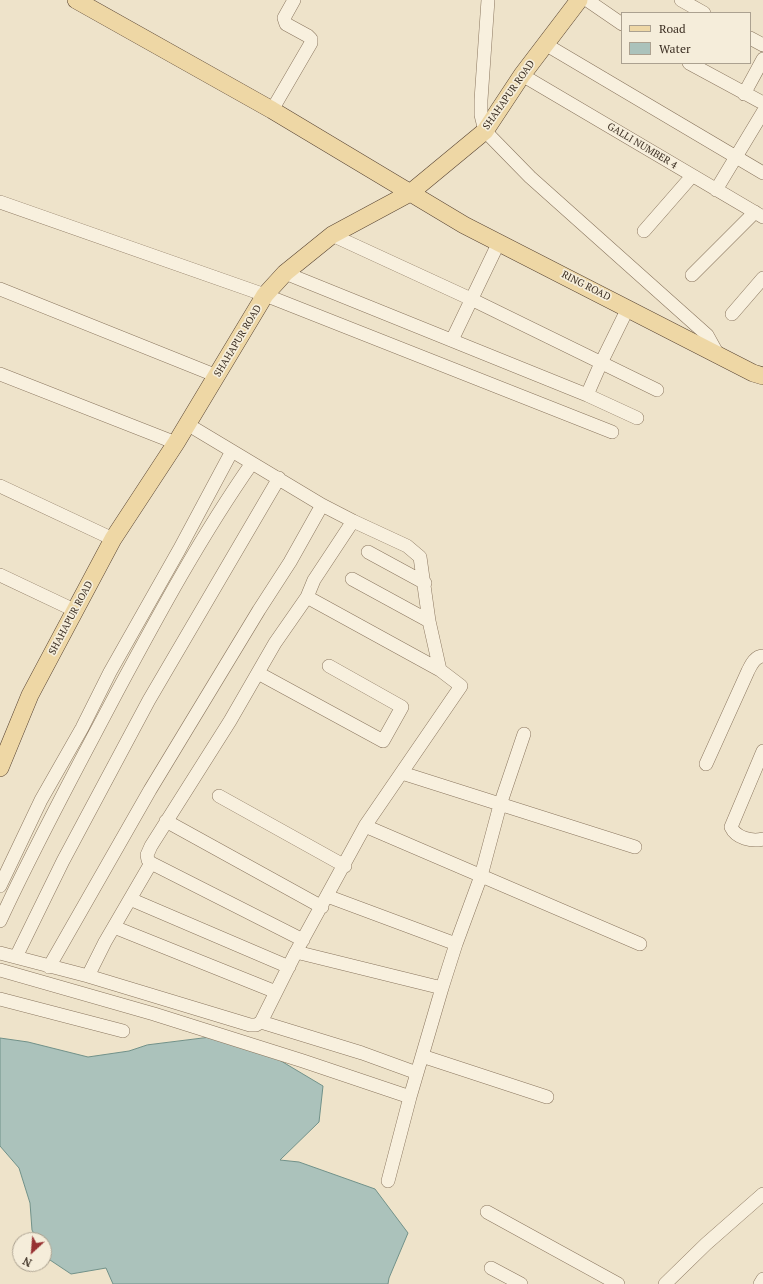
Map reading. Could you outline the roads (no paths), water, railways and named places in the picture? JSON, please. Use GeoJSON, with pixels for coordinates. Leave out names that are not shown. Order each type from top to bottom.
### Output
{"type":"FeatureCollection","features":[{"type":"Feature","properties":{"kind":"main road","name":"RING ROAD"},"geometry":{"type":"LineString","coordinates":[[76,0],[272,110],[464,225],[717,353],[753,373],[763,376]]}},
{"type":"Feature","properties":{"kind":"main road","name":"SHAHAPUR ROAD"},"geometry":{"type":"LineString","coordinates":[[0,768],[30,696],[74,610],[113,539],[176,443],[265,295],[285,273],[332,235],[410,193],[485,131],[522,75],[579,0]]}},
{"type":"Feature","properties":{"kind":"street"},"geometry":{"type":"LineString","coordinates":[[272,110],[311,43],[311,39],[308,36],[286,24],[284,21],[284,18],[294,0]]}},
{"type":"Feature","properties":{"kind":"street"},"geometry":{"type":"LineString","coordinates":[[488,0],[480,115],[485,131],[530,177],[707,335],[717,353]]}},
{"type":"Feature","properties":{"kind":"street"},"geometry":{"type":"LineString","coordinates":[[587,0],[621,23]]}},
{"type":"Feature","properties":{"kind":"street"},"geometry":{"type":"LineString","coordinates":[[681,0],[702,12]]}},
{"type":"Feature","properties":{"kind":"street"},"geometry":{"type":"LineString","coordinates":[[751,39],[763,45]]}},
{"type":"Feature","properties":{"kind":"street"},"geometry":{"type":"LineString","coordinates":[[545,44],[763,173]]}},
{"type":"Feature","properties":{"kind":"street"},"geometry":{"type":"LineString","coordinates":[[744,94],[763,59]]}},
{"type":"Feature","properties":{"kind":"street"},"geometry":{"type":"LineString","coordinates":[[691,64],[763,103]]}},
{"type":"Feature","properties":{"kind":"street","name":"GALLI NUMBER 4"},"geometry":{"type":"LineString","coordinates":[[522,75],[759,215]]}},
{"type":"Feature","properties":{"kind":"street"},"geometry":{"type":"LineString","coordinates":[[716,190],[763,112]]}},
{"type":"Feature","properties":{"kind":"street"},"geometry":{"type":"LineString","coordinates":[[644,231],[692,176]]}},
{"type":"Feature","properties":{"kind":"street"},"geometry":{"type":"LineString","coordinates":[[0,202],[265,295],[612,432]]}},
{"type":"Feature","properties":{"kind":"street"},"geometry":{"type":"LineString","coordinates":[[692,275],[759,215]]}},
{"type":"Feature","properties":{"kind":"street"},"geometry":{"type":"LineString","coordinates":[[332,235],[471,299],[657,390]]}},
{"type":"Feature","properties":{"kind":"street"},"geometry":{"type":"LineString","coordinates":[[452,340],[498,242]]}},
{"type":"Feature","properties":{"kind":"street"},"geometry":{"type":"LineString","coordinates":[[285,273],[587,395],[637,418]]}},
{"type":"Feature","properties":{"kind":"street"},"geometry":{"type":"LineString","coordinates":[[732,314],[763,278]]}},
{"type":"Feature","properties":{"kind":"street"},"geometry":{"type":"LineString","coordinates":[[0,289],[217,376]]}},
{"type":"Feature","properties":{"kind":"street"},"geometry":{"type":"LineString","coordinates":[[587,395],[628,308]]}},
{"type":"Feature","properties":{"kind":"street"},"geometry":{"type":"LineString","coordinates":[[0,374],[176,443]]}},
{"type":"Feature","properties":{"kind":"street"},"geometry":{"type":"LineString","coordinates":[[187,424],[322,505],[407,546],[420,557],[429,621],[440,670]]}},
{"type":"Feature","properties":{"kind":"street"},"geometry":{"type":"LineString","coordinates":[[0,886],[41,800],[82,728],[113,665],[179,550],[232,451]]}},
{"type":"Feature","properties":{"kind":"street"},"geometry":{"type":"LineString","coordinates":[[0,921],[47,823],[152,626],[206,533],[252,463]]}},
{"type":"Feature","properties":{"kind":"street"},"geometry":{"type":"LineString","coordinates":[[16,957],[63,861],[149,700],[279,478]]}},
{"type":"Feature","properties":{"kind":"street"},"geometry":{"type":"LineString","coordinates":[[0,486],[113,539]]}},
{"type":"Feature","properties":{"kind":"street"},"geometry":{"type":"LineString","coordinates":[[49,967],[162,770],[258,610],[290,562],[322,505]]}},
{"type":"Feature","properties":{"kind":"street"},"geometry":{"type":"LineString","coordinates":[[303,940],[151,863],[148,860],[147,855],[166,821],[230,721],[275,643],[307,598],[314,580],[353,521]]}},
{"type":"Feature","properties":{"kind":"street"},"geometry":{"type":"LineString","coordinates":[[368,552],[424,584]]}},
{"type":"Feature","properties":{"kind":"street"},"geometry":{"type":"LineString","coordinates":[[0,575],[74,610]]}},
{"type":"Feature","properties":{"kind":"street"},"geometry":{"type":"LineString","coordinates":[[352,579],[429,621]]}},
{"type":"Feature","properties":{"kind":"street"},"geometry":{"type":"LineString","coordinates":[[0,953],[88,976],[250,1025],[256,1025],[261,1022],[296,952],[345,866],[365,826],[461,686],[440,670],[307,598]]}},
{"type":"Feature","properties":{"kind":"street"},"geometry":{"type":"LineString","coordinates":[[706,764],[748,671],[753,662],[760,656],[763,656]]}},
{"type":"Feature","properties":{"kind":"street"},"geometry":{"type":"LineString","coordinates":[[258,673],[383,741],[402,707],[329,666]]}},
{"type":"Feature","properties":{"kind":"street"},"geometry":{"type":"LineString","coordinates":[[388,1181],[410,1097],[442,988],[456,944],[481,876],[500,805],[524,734]]}},
{"type":"Feature","properties":{"kind":"street"},"geometry":{"type":"LineString","coordinates":[[763,751],[730,827],[738,835],[748,840],[758,841],[763,839]]}},
{"type":"Feature","properties":{"kind":"street"},"geometry":{"type":"LineString","coordinates":[[402,773],[635,847]]}},
{"type":"Feature","properties":{"kind":"street"},"geometry":{"type":"LineString","coordinates":[[218,796],[345,866]]}},
{"type":"Feature","properties":{"kind":"street"},"geometry":{"type":"LineString","coordinates":[[166,821],[325,901],[456,944]]}},
{"type":"Feature","properties":{"kind":"street"},"geometry":{"type":"LineString","coordinates":[[365,826],[640,944]]}},
{"type":"Feature","properties":{"kind":"street"},"geometry":{"type":"LineString","coordinates":[[88,976],[105,942],[151,863]]}},
{"type":"Feature","properties":{"kind":"street"},"geometry":{"type":"LineString","coordinates":[[130,899],[289,967]]}},
{"type":"Feature","properties":{"kind":"street"},"geometry":{"type":"LineString","coordinates":[[114,927],[276,992]]}},
{"type":"Feature","properties":{"kind":"street"},"geometry":{"type":"LineString","coordinates":[[296,952],[442,988]]}},
{"type":"Feature","properties":{"kind":"street"},"geometry":{"type":"LineString","coordinates":[[0,970],[169,1019],[303,1061],[410,1097]]}},
{"type":"Feature","properties":{"kind":"street"},"geometry":{"type":"LineString","coordinates":[[0,999],[123,1032]]}},
{"type":"Feature","properties":{"kind":"street"},"geometry":{"type":"LineString","coordinates":[[261,1022],[362,1053],[417,1073]]}},
{"type":"Feature","properties":{"kind":"street"},"geometry":{"type":"LineString","coordinates":[[422,1056],[547,1097]]}},
{"type":"Feature","properties":{"kind":"street"},"geometry":{"type":"LineString","coordinates":[[665,1284],[706,1244],[763,1194]]}},
{"type":"Feature","properties":{"kind":"street"},"geometry":{"type":"LineString","coordinates":[[487,1212],[618,1284]]}},
{"type":"Feature","properties":{"kind":"street"},"geometry":{"type":"LineString","coordinates":[[490,1268],[521,1284]]}},
{"type":"Feature","properties":{"kind":"street"},"geometry":{"type":"LineString","coordinates":[[760,1284],[763,1279]]}},
{"type":"Feature","properties":{"kind":"water"},"geometry":{"type":"Polygon","coordinates":[[[220,1036],[271,1055],[323,1086],[319,1122],[280,1160],[299,1162],[375,1189],[408,1233],[389,1278],[388,1284],[113,1284],[106,1268],[71,1274],[52,1261],[52,1232],[33,1232],[30,1203],[19,1168],[0,1146],[0,1038],[28,1042],[88,1057],[129,1051],[147,1045],[220,1036]]]}}]}
